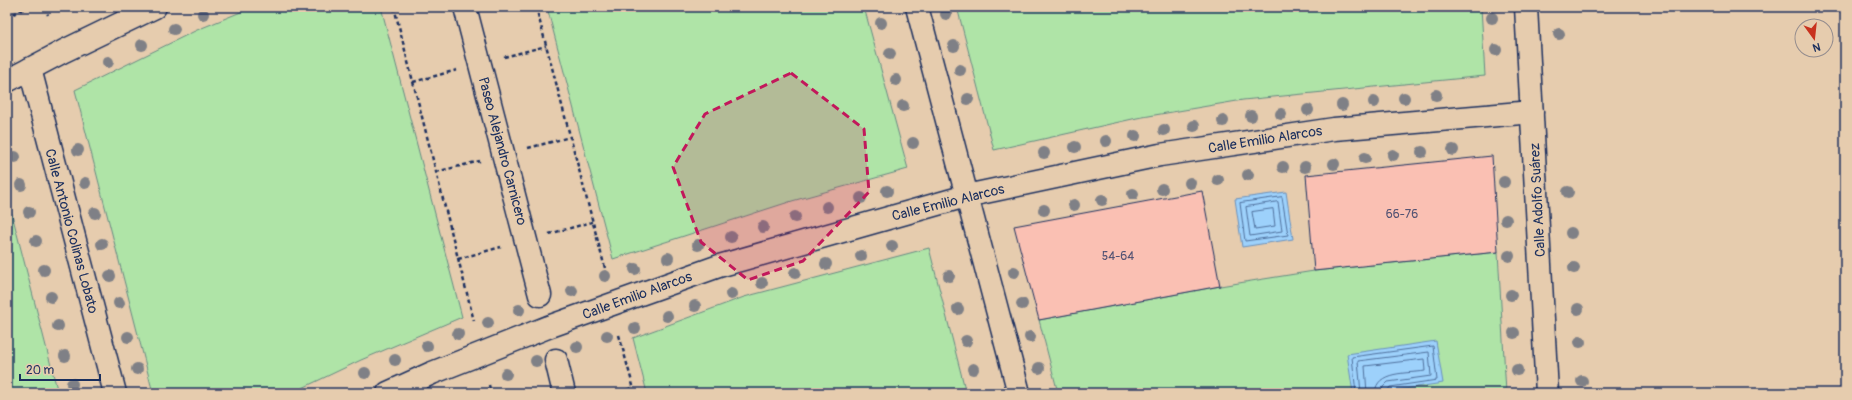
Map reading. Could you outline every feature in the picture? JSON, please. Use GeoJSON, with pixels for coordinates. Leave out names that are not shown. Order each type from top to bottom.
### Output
{"type":"FeatureCollection","features":[{"type":"Feature","properties":{"kind":"street"},"geometry":{"type":"LineString","coordinates":[[7,81],[155,7]]}},
{"type":"Feature","properties":{"kind":"street","name":"Paseo Alejandro Carnicero"},"geometry":{"type":"LineString","coordinates":[[465,7],[540,295]]}},
{"type":"Feature","properties":{"kind":"street"},"geometry":{"type":"LineString","coordinates":[[917,7],[1019,393]]}},
{"type":"Feature","properties":{"kind":"street","name":"Calle Adolfo Suárez"},"geometry":{"type":"LineString","coordinates":[[1526,7],[1547,393]]}},
{"type":"Feature","properties":{"kind":"street","name":"Calle Antonio Colinas Lobato"},"geometry":{"type":"LineString","coordinates":[[30,69],[115,393]]}},
{"type":"Feature","properties":{"kind":"street","name":"Calle Emilio Alarcos"},"geometry":{"type":"LineString","coordinates":[[388,393],[432,373],[540,330],[719,266],[966,196],[1160,155],[1334,129],[1532,112]]}},
{"type":"Feature","properties":{"kind":"street"},"geometry":{"type":"LineString","coordinates":[[556,360],[564,393]]}},
{"type":"Feature","properties":{"kind":"path"},"geometry":{"type":"LineString","coordinates":[[7,18],[28,7]]}},
{"type":"Feature","properties":{"kind":"path"},"geometry":{"type":"LineString","coordinates":[[45,7],[48,15]]}},
{"type":"Feature","properties":{"kind":"path"},"geometry":{"type":"LineString","coordinates":[[394,7],[474,321]]}},
{"type":"Feature","properties":{"kind":"path"},"geometry":{"type":"LineString","coordinates":[[536,7],[606,272]]}},
{"type":"Feature","properties":{"kind":"path"},"geometry":{"type":"LineString","coordinates":[[619,335],[635,393]]}},
{"type":"Feature","properties":{"kind":"path"},"geometry":{"type":"LineString","coordinates":[[489,385],[491,393]]}},
{"type":"Feature","properties":{"kind":"path"},"geometry":{"type":"LineString","coordinates":[[614,393],[634,388]]}},
{"type":"Feature","properties":{"kind":"highlighted area"},"geometry":{"type":"Polygon","coordinates":[[[791,73],[864,129],[869,192],[803,261],[748,280],[701,242],[673,167],[705,114],[791,73]]]}},
{"type":"Feature","properties":{"kind":"green space"},"geometry":{"type":"Polygon","coordinates":[[[253,7],[381,7],[462,317],[361,360],[292,393],[153,393],[75,90],[197,30],[253,7]]]}},
{"type":"Feature","properties":{"kind":"green space"},"geometry":{"type":"Polygon","coordinates":[[[547,7],[864,7],[908,169],[792,201],[613,259],[547,7]]]}},
{"type":"Feature","properties":{"kind":"green space"},"geometry":{"type":"Polygon","coordinates":[[[957,7],[1481,7],[1485,76],[1243,100],[1137,118],[994,150],[957,7]]]}},
{"type":"Feature","properties":{"kind":"green space"},"geometry":{"type":"Polygon","coordinates":[[[7,195],[58,393],[7,393],[7,195]]]}},
{"type":"Feature","properties":{"kind":"green space"},"geometry":{"type":"Polygon","coordinates":[[[929,248],[966,393],[647,393],[633,338],[744,297],[929,248]]]}},
{"type":"Feature","properties":{"kind":"green space"},"geometry":{"type":"Polygon","coordinates":[[[1498,252],[1506,393],[1058,393],[1039,320],[1220,286],[1314,271],[1498,252]]]}},
{"type":"Feature","properties":{"kind":"water"},"geometry":{"type":"Polygon","coordinates":[[[1286,192],[1293,239],[1242,247],[1235,199],[1286,192]]]}},
{"type":"Feature","properties":{"kind":"water"},"geometry":{"type":"Polygon","coordinates":[[[1436,341],[1443,383],[1378,393],[1353,393],[1347,354],[1436,341]]]}},
{"type":"Feature","properties":{"kind":"building"},"geometry":{"type":"Polygon","coordinates":[[[1492,156],[1498,252],[1314,271],[1306,175],[1492,156]]]}},
{"type":"Feature","properties":{"kind":"building"},"geometry":{"type":"Polygon","coordinates":[[[1202,191],[1220,286],[1039,320],[1014,226],[1202,191]]]}}]}
